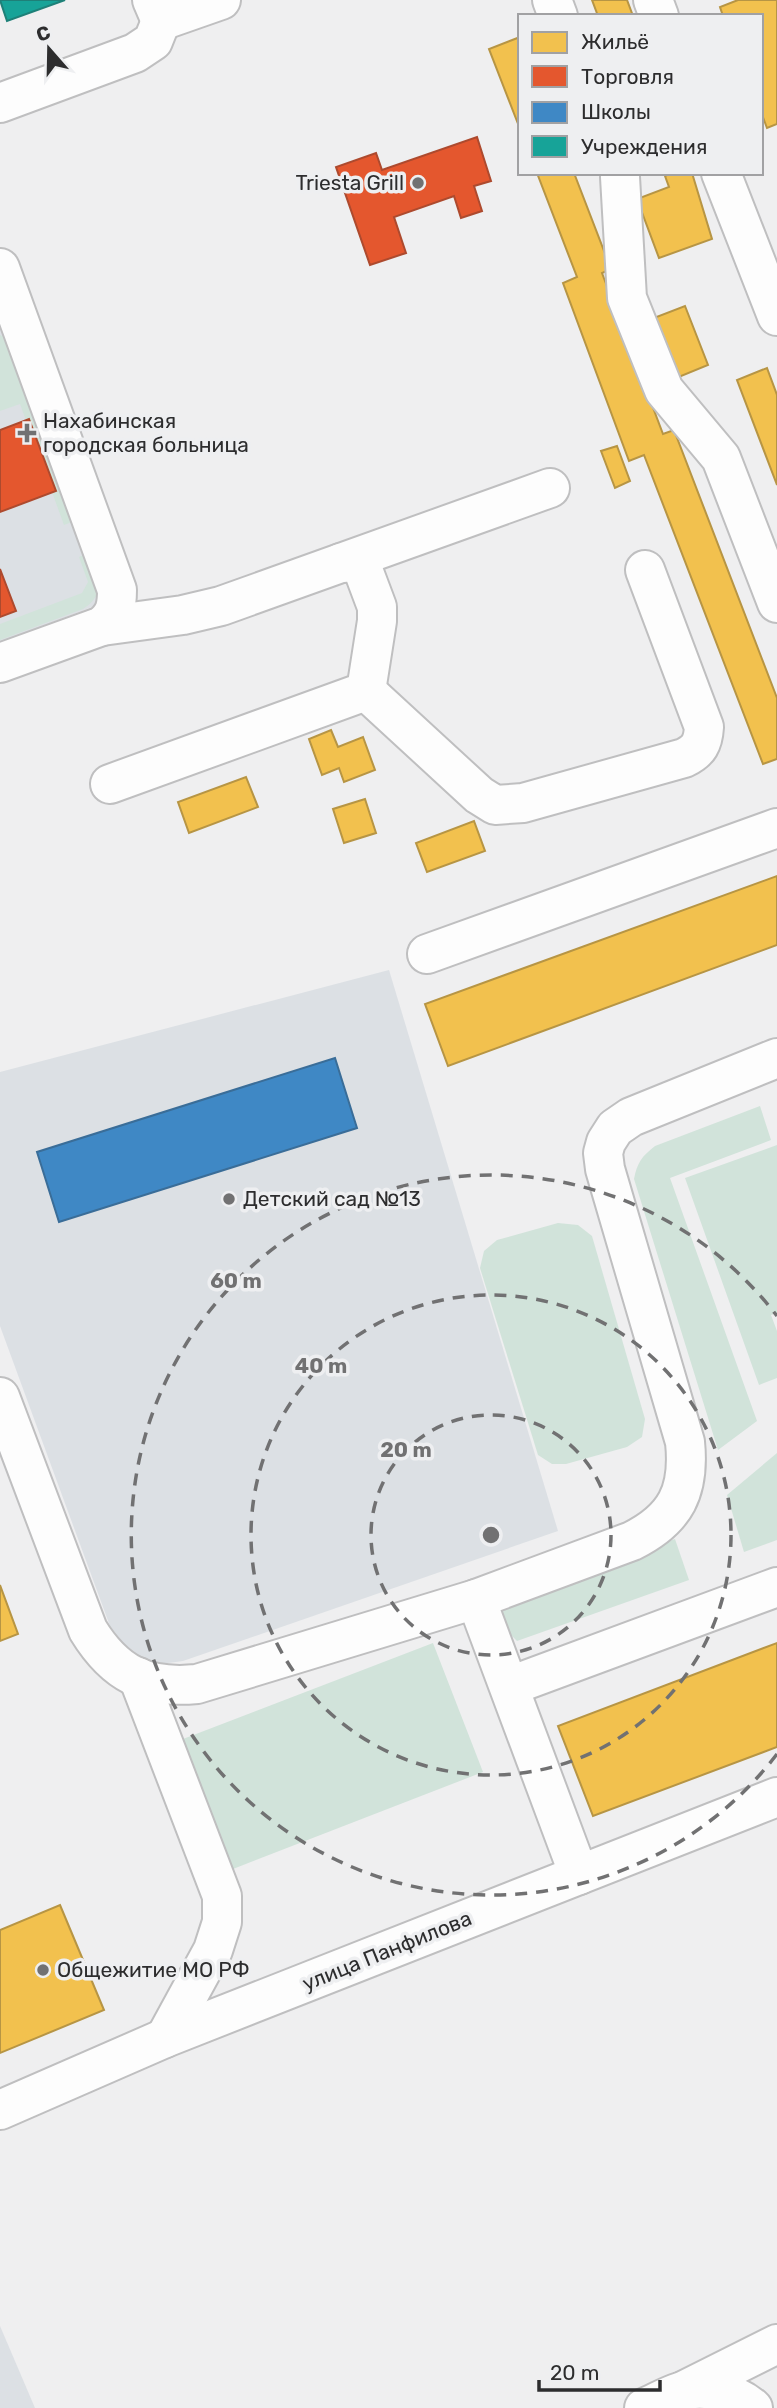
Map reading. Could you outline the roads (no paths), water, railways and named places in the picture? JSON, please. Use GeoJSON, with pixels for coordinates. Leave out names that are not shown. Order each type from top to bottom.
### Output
{"type":"FeatureCollection","features":[{"type":"Feature","properties":{"kind":"street"},"geometry":{"type":"LineString","coordinates":[[0,103],[135,53],[153,41],[156,11],[221,0]]}},
{"type":"Feature","properties":{"kind":"street"},"geometry":{"type":"LineString","coordinates":[[623,175],[627,298],[664,390],[722,458],[777,603]]}},
{"type":"Feature","properties":{"kind":"street"},"geometry":{"type":"LineString","coordinates":[[722,175],[777,316]]}},
{"type":"Feature","properties":{"kind":"street"},"geometry":{"type":"LineString","coordinates":[[0,268],[117,590],[117,606],[111,618],[102,626]]}},
{"type":"Feature","properties":{"kind":"street"},"geometry":{"type":"LineString","coordinates":[[0,663],[102,626],[183,615],[221,606],[550,488]]}},
{"type":"Feature","properties":{"kind":"street"},"geometry":{"type":"LineString","coordinates":[[341,563],[353,562],[362,567],[377,607],[366,691]]}},
{"type":"Feature","properties":{"kind":"street"},"geometry":{"type":"LineString","coordinates":[[366,691],[479,795],[495,804],[523,803],[684,758],[695,753],[703,742],[704,727],[645,570]]}},
{"type":"Feature","properties":{"kind":"street"},"geometry":{"type":"LineString","coordinates":[[110,784],[366,691]]}},
{"type":"Feature","properties":{"kind":"street"},"geometry":{"type":"LineString","coordinates":[[427,954],[777,828]]}},
{"type":"Feature","properties":{"kind":"street"},"geometry":{"type":"LineString","coordinates":[[0,1397],[88,1630],[99,1648],[114,1664],[138,1677],[173,1686],[197,1684],[477,1598],[632,1541],[653,1530],[676,1502],[687,1474],[685,1442],[605,1168],[603,1153],[606,1142],[615,1128],[631,1117],[777,1058]]}},
{"type":"Feature","properties":{"kind":"street"},"geometry":{"type":"LineString","coordinates":[[510,1686],[777,1587]]}},
{"type":"Feature","properties":{"kind":"street"},"geometry":{"type":"LineString","coordinates":[[477,1598],[579,1875]]}},
{"type":"Feature","properties":{"kind":"street"},"geometry":{"type":"LineString","coordinates":[[138,1677],[222,1896],[222,1922],[213,1950],[165,2038]]}},
{"type":"Feature","properties":{"kind":"street","name":"улица Панфилова"},"geometry":{"type":"LineString","coordinates":[[0,2110],[165,2038],[777,1797]]}},
{"type":"Feature","properties":{"kind":"street"},"geometry":{"type":"LineString","coordinates":[[644,2408],[777,2344]]}},
{"type":"Feature","properties":{"kind":"street"},"geometry":{"type":"LineString","coordinates":[[682,2391],[714,2389],[746,2402],[753,2408]]}},
{"type":"Feature","properties":{"kind":"place","name":"Triesta Grill"},"geometry":{"type":"Point","coordinates":[418,183]}},
{"type":"Feature","properties":{"kind":"place","name":"Нахабинская городская больница"},"geometry":{"type":"Point","coordinates":[27,433]}},
{"type":"Feature","properties":{"kind":"place","name":"Детский сад №13"},"geometry":{"type":"Point","coordinates":[229,1199]}},
{"type":"Feature","properties":{"kind":"place","name":"Общежитие МО РФ"},"geometry":{"type":"Point","coordinates":[43,1970]}}]}
